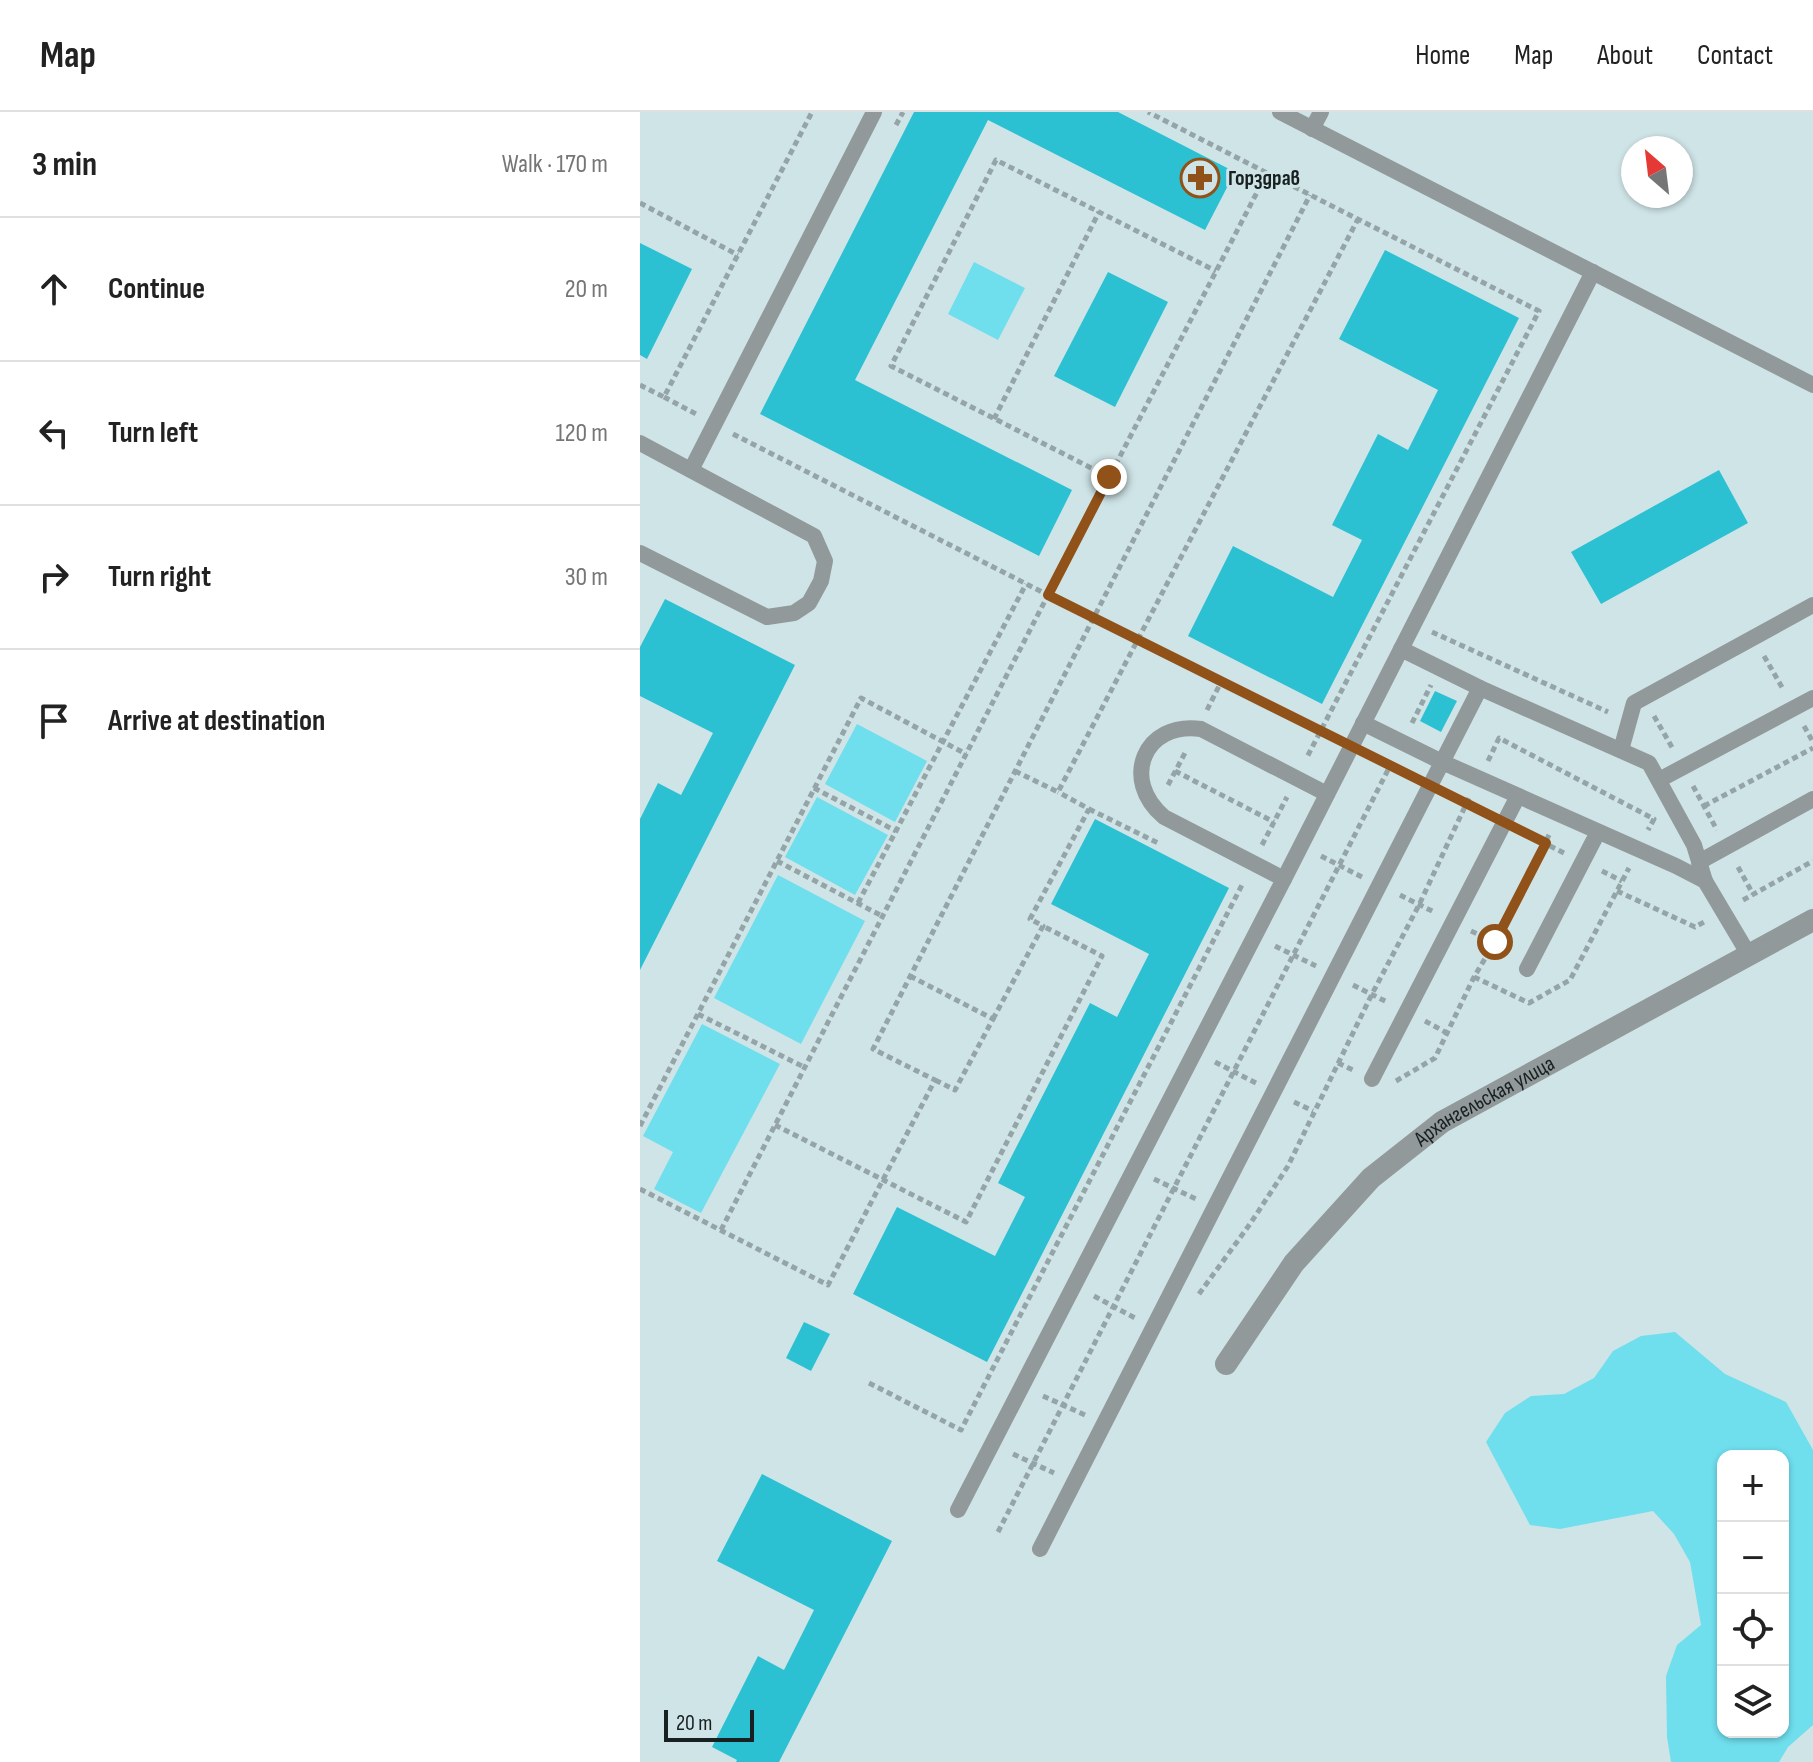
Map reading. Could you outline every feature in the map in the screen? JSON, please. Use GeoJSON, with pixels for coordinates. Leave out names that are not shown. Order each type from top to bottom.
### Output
{"type":"FeatureCollection","features":[{"type":"Feature","properties":{"kind":"street","name":"Архангельская улица"},"geometry":{"type":"LineString","coordinates":[[1226,1364],[1294,1263],[1371,1178],[1442,1122],[1813,920]]}},
{"type":"Feature","properties":{"kind":"lane"},"geometry":{"type":"LineString","coordinates":[[691,470],[874,112]]}},
{"type":"Feature","properties":{"kind":"lane"},"geometry":{"type":"LineString","coordinates":[[1280,112],[1813,385]]}},
{"type":"Feature","properties":{"kind":"lane"},"geometry":{"type":"LineString","coordinates":[[1312,129],[1321,112]]}},
{"type":"Feature","properties":{"kind":"lane"},"geometry":{"type":"LineString","coordinates":[[958,1510],[1593,272]]}},
{"type":"Feature","properties":{"kind":"lane"},"geometry":{"type":"LineString","coordinates":[[640,443],[814,536],[825,561],[821,581],[809,603],[794,613],[767,617],[640,553]]}},
{"type":"Feature","properties":{"kind":"lane"},"geometry":{"type":"LineString","coordinates":[[1621,750],[1634,703],[1813,605]]}},
{"type":"Feature","properties":{"kind":"lane"},"geometry":{"type":"LineString","coordinates":[[1401,649],[1480,688],[1649,763],[1694,845],[1705,881],[1749,955]]}},
{"type":"Feature","properties":{"kind":"lane"},"geometry":{"type":"LineString","coordinates":[[1040,1549],[1480,688]]}},
{"type":"Feature","properties":{"kind":"lane"},"geometry":{"type":"LineString","coordinates":[[1659,780],[1813,698]]}},
{"type":"Feature","properties":{"kind":"lane"},"geometry":{"type":"LineString","coordinates":[[1363,723],[1705,881]]}},
{"type":"Feature","properties":{"kind":"lane"},"geometry":{"type":"LineString","coordinates":[[1284,879],[1164,817],[1155,809],[1145,796],[1141,782],[1145,754],[1168,731],[1197,728],[1327,794]]}},
{"type":"Feature","properties":{"kind":"lane"},"geometry":{"type":"LineString","coordinates":[[1372,1079],[1518,796]]}},
{"type":"Feature","properties":{"kind":"lane"},"geometry":{"type":"LineString","coordinates":[[1699,862],[1813,799]]}},
{"type":"Feature","properties":{"kind":"lane"},"geometry":{"type":"LineString","coordinates":[[1527,969],[1598,832]]}},
{"type":"Feature","properties":{"kind":"path"},"geometry":{"type":"LineString","coordinates":[[640,385],[664,397],[812,112]]}},
{"type":"Feature","properties":{"kind":"path"},"geometry":{"type":"LineString","coordinates":[[961,1430],[1539,311],[1148,112]]}},
{"type":"Feature","properties":{"kind":"path"},"geometry":{"type":"LineString","coordinates":[[1109,477],[891,366],[996,160],[1216,271]]}},
{"type":"Feature","properties":{"kind":"path"},"geometry":{"type":"LineString","coordinates":[[721,1230],[1267,173]]}},
{"type":"Feature","properties":{"kind":"path"},"geometry":{"type":"LineString","coordinates":[[1043,926],[955,1090],[873,1049],[1310,195]]}},
{"type":"Feature","properties":{"kind":"path"},"geometry":{"type":"LineString","coordinates":[[640,203],[738,255]]}},
{"type":"Feature","properties":{"kind":"path"},"geometry":{"type":"LineString","coordinates":[[994,419],[1099,212]]}},
{"type":"Feature","properties":{"kind":"path"},"geometry":{"type":"LineString","coordinates":[[1058,792],[1358,219]]}},
{"type":"Feature","properties":{"kind":"path"},"geometry":{"type":"LineString","coordinates":[[735,435],[1137,641],[1622,881]]}},
{"type":"Feature","properties":{"kind":"path"},"geometry":{"type":"LineString","coordinates":[[858,903],[1026,584]]}},
{"type":"Feature","properties":{"kind":"path"},"geometry":{"type":"LineString","coordinates":[[1385,607],[1453,642],[1629,722]]}},
{"type":"Feature","properties":{"kind":"path"},"geometry":{"type":"LineString","coordinates":[[998,1532],[1440,668]]}},
{"type":"Feature","properties":{"kind":"path"},"geometry":{"type":"LineString","coordinates":[[1142,835],[1221,682]]}},
{"type":"Feature","properties":{"kind":"path"},"geometry":{"type":"LineString","coordinates":[[640,1126],[861,698],[966,754]]}},
{"type":"Feature","properties":{"kind":"path"},"geometry":{"type":"LineString","coordinates":[[1644,698],[1753,894]]}},
{"type":"Feature","properties":{"kind":"path"},"geometry":{"type":"LineString","coordinates":[[1194,1303],[1288,1166],[1499,738]]}},
{"type":"Feature","properties":{"kind":"path"},"geometry":{"type":"LineString","coordinates":[[1654,819],[1680,819],[1813,748]]}},
{"type":"Feature","properties":{"kind":"path"},"geometry":{"type":"LineString","coordinates":[[775,1125],[966,1222],[1102,956],[1030,919],[1089,809],[1015,771]]}},
{"type":"Feature","properties":{"kind":"path"},"geometry":{"type":"LineString","coordinates":[[1175,771],[1274,822]]}},
{"type":"Feature","properties":{"kind":"path"},"geometry":{"type":"LineString","coordinates":[[814,788],[896,831]]}},
{"type":"Feature","properties":{"kind":"path"},"geometry":{"type":"LineString","coordinates":[[1338,1063],[1387,1086],[1435,1058],[1560,814]]}},
{"type":"Feature","properties":{"kind":"path"},"geometry":{"type":"LineString","coordinates":[[777,861],[882,916]]}},
{"type":"Feature","properties":{"kind":"path"},"geometry":{"type":"LineString","coordinates":[[910,976],[993,1019]]}},
{"type":"Feature","properties":{"kind":"path"},"geometry":{"type":"LineString","coordinates":[[698,1014],[805,1067]]}},
{"type":"Feature","properties":{"kind":"path"},"geometry":{"type":"LineString","coordinates":[[1164,1037],[1313,1111]]}},
{"type":"Feature","properties":{"kind":"path"},"geometry":{"type":"LineString","coordinates":[[640,1189],[828,1285],[935,1080]]}},
{"type":"Feature","properties":{"kind":"path"},"geometry":{"type":"LineString","coordinates":[[1103,1155],[1250,1224]]}},
{"type":"Feature","properties":{"kind":"path"},"geometry":{"type":"LineString","coordinates":[[1044,1270],[1153,1328]]}},
{"type":"Feature","properties":{"kind":"path"},"geometry":{"type":"LineString","coordinates":[[991,1372],[1104,1424]]}},
{"type":"Feature","properties":{"kind":"path"},"geometry":{"type":"LineString","coordinates":[[869,1383],[1074,1482]]}},
{"type":"Feature","properties":{"kind":"shaded area"},"geometry":{"type":"Polygon","coordinates":[[[974,262],[1025,288],[998,340],[948,314],[974,262]]]}},
{"type":"Feature","properties":{"kind":"shaded area"},"geometry":{"type":"Polygon","coordinates":[[[857,724],[927,761],[895,822],[825,784],[857,724]]]}},
{"type":"Feature","properties":{"kind":"shaded area"},"geometry":{"type":"Polygon","coordinates":[[[817,797],[888,835],[855,895],[785,857],[817,797]]]}},
{"type":"Feature","properties":{"kind":"shaded area"},"geometry":{"type":"Polygon","coordinates":[[[778,875],[865,921],[801,1044],[714,998],[778,875]]]}},
{"type":"Feature","properties":{"kind":"shaded area"},"geometry":{"type":"Polygon","coordinates":[[[702,1024],[780,1064],[701,1213],[654,1189],[673,1152],[643,1136],[702,1024]]]}},
{"type":"Feature","properties":{"kind":"shaded area"},"geometry":{"type":"Polygon","coordinates":[[[1675,1332],[1725,1374],[1786,1402],[1813,1450],[1813,1725],[1788,1747],[1779,1762],[1671,1762],[1667,1737],[1666,1676],[1677,1645],[1701,1625],[1690,1562],[1674,1534],[1653,1511],[1560,1529],[1530,1525],[1486,1442],[1505,1413],[1531,1396],[1564,1394],[1594,1378],[1613,1351],[1641,1336],[1675,1332]]]}},
{"type":"Feature","properties":{"kind":"building"},"geometry":{"type":"Polygon","coordinates":[[[914,112],[1118,112],[1235,172],[1205,230],[988,120],[855,380],[1072,490],[1039,556],[760,414],[914,112]]]}},
{"type":"Feature","properties":{"kind":"building"},"geometry":{"type":"Polygon","coordinates":[[[640,243],[692,269],[647,359],[640,355],[640,243]]]}},
{"type":"Feature","properties":{"kind":"building"},"geometry":{"type":"Polygon","coordinates":[[[1385,250],[1519,318],[1322,704],[1188,636],[1233,546],[1333,597],[1362,540],[1332,525],[1378,434],[1408,450],[1438,390],[1339,339],[1385,250]]]}},
{"type":"Feature","properties":{"kind":"building"},"geometry":{"type":"Polygon","coordinates":[[[1108,272],[1168,302],[1115,407],[1054,376],[1108,272]]]}},
{"type":"Feature","properties":{"kind":"building"},"geometry":{"type":"Polygon","coordinates":[[[1719,470],[1748,523],[1601,604],[1571,552],[1719,470]]]}},
{"type":"Feature","properties":{"kind":"building"},"geometry":{"type":"Polygon","coordinates":[[[665,599],[795,665],[640,970],[640,819],[658,783],[681,795],[713,733],[640,696],[640,647],[665,599]]]}},
{"type":"Feature","properties":{"kind":"building"},"geometry":{"type":"Polygon","coordinates":[[[1435,691],[1457,701],[1441,732],[1420,721],[1435,691]]]}},
{"type":"Feature","properties":{"kind":"building"},"geometry":{"type":"Polygon","coordinates":[[[1095,819],[1229,888],[987,1362],[853,1294],[897,1207],[995,1256],[1025,1197],[998,1183],[1090,1003],[1117,1017],[1149,954],[1051,904],[1095,819]]]}},
{"type":"Feature","properties":{"kind":"building"},"geometry":{"type":"Polygon","coordinates":[[[804,1322],[830,1334],[811,1371],[786,1358],[804,1322]]]}},
{"type":"Feature","properties":{"kind":"building"},"geometry":{"type":"Polygon","coordinates":[[[762,1474],[892,1541],[779,1762],[736,1762],[712,1747],[758,1656],[784,1670],[814,1610],[717,1561],[762,1474]]]}},
{"type":"Feature","properties":{"kind":"place","name":"Горздрав"},"geometry":{"type":"Point","coordinates":[1200,178]}},
{"type":"Feature","properties":{"kind":"route"},"geometry":{"type":"LineString","coordinates":[[1109,477],[1048,595],[1546,843],[1495,942]]}}]}
